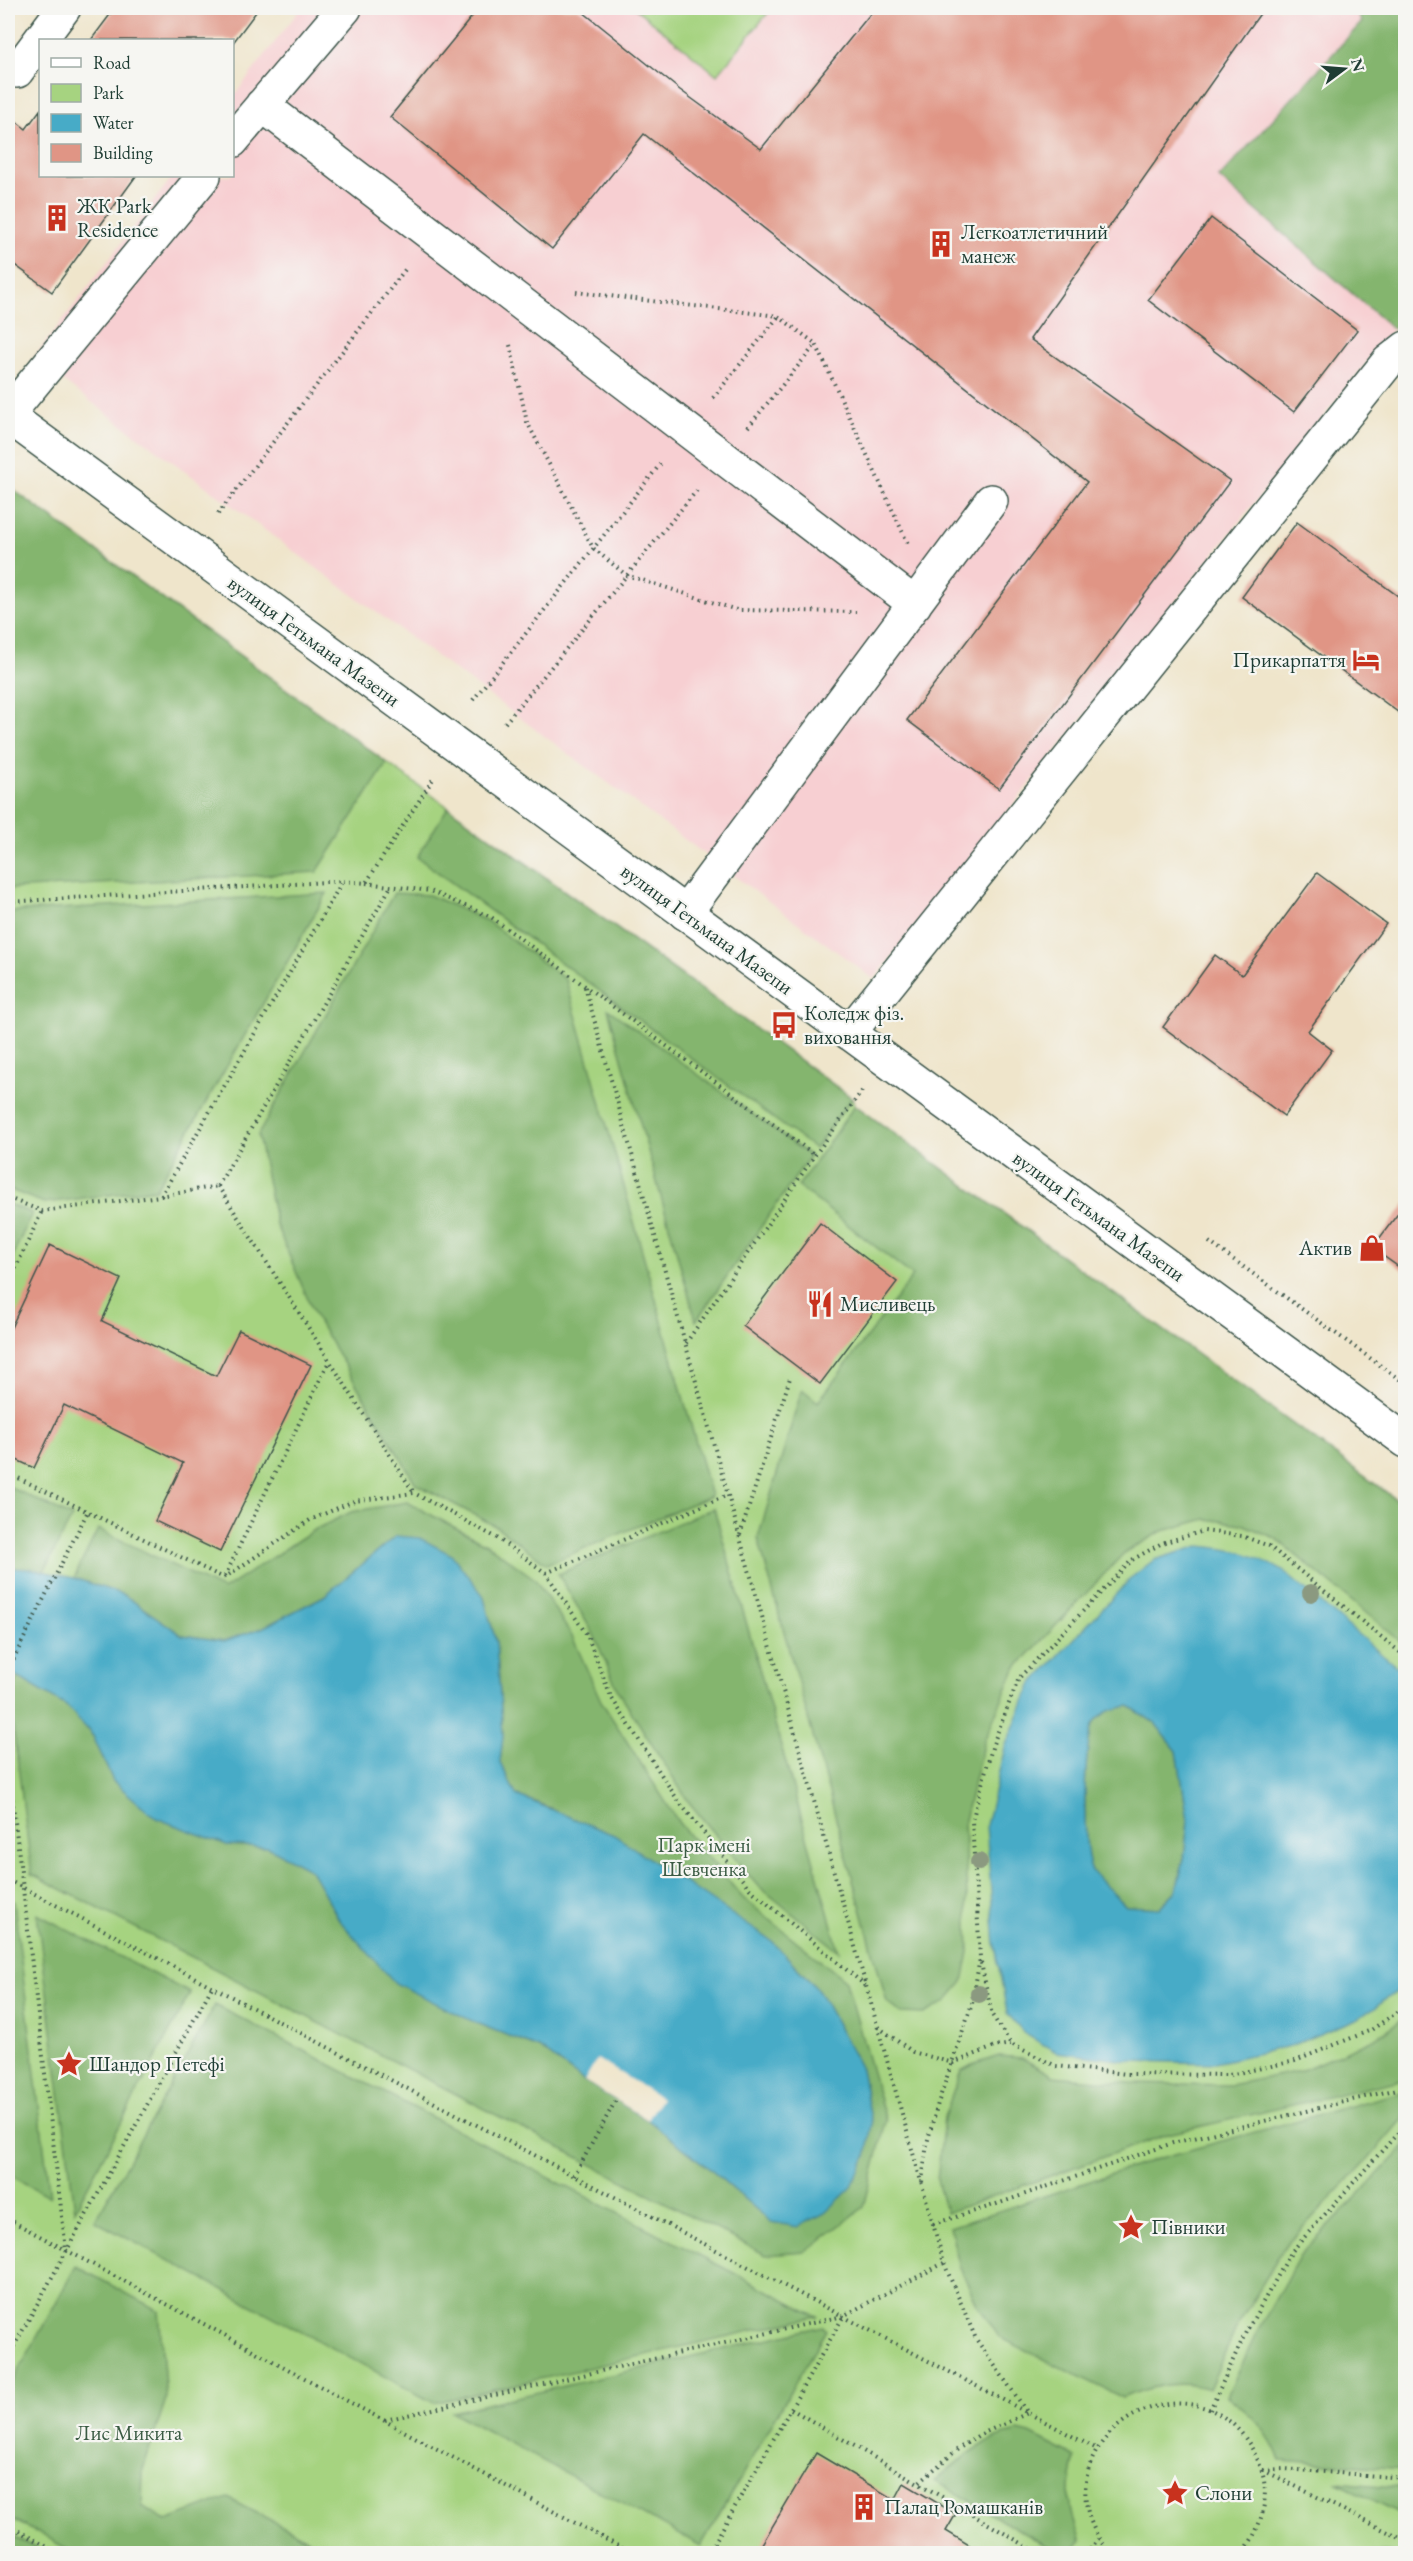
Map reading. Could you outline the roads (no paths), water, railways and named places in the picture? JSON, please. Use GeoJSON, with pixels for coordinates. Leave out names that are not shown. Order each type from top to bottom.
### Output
{"type":"FeatureCollection","features":[{"type":"Feature","properties":{"kind":"main road"},"geometry":{"type":"LineString","coordinates":[[41,39],[64,8]]}},
{"type":"Feature","properties":{"kind":"main road"},"geometry":{"type":"LineString","coordinates":[[234,139],[345,8]]}},
{"type":"Feature","properties":{"kind":"main road"},"geometry":{"type":"LineString","coordinates":[[8,64],[17,71],[39,42]]}},
{"type":"Feature","properties":{"kind":"main road"},"geometry":{"type":"LineString","coordinates":[[262,105],[917,601]]}},
{"type":"Feature","properties":{"kind":"main road"},"geometry":{"type":"LineString","coordinates":[[8,415],[203,177]]}},
{"type":"Feature","properties":{"kind":"main road"},"geometry":{"type":"LineString","coordinates":[[849,1033],[1388,362],[1406,348]]}},
{"type":"Feature","properties":{"kind":"main road","name":"вулиця Гетьмана Мазепи"},"geometry":{"type":"LineString","coordinates":[[8,415],[1406,1441]]}},
{"type":"Feature","properties":{"kind":"main road"},"geometry":{"type":"LineString","coordinates":[[685,913],[991,501]]}},
{"type":"Feature","properties":{"kind":"water"},"geometry":{"type":"Polygon","coordinates":[[[396,1536],[420,1538],[452,1555],[483,1595],[496,1642],[503,1736],[500,1762],[516,1795],[614,1835],[773,1942],[819,1991],[861,2069],[872,2124],[866,2157],[851,2188],[825,2213],[798,2227],[771,2222],[648,2120],[584,2081],[539,2048],[476,2023],[395,1983],[340,1921],[311,1870],[268,1847],[227,1845],[156,1818],[113,1781],[93,1736],[68,1707],[8,1671],[8,1568],[33,1569],[74,1578],[124,1595],[182,1635],[224,1641],[262,1628],[324,1596],[396,1536]]]}},
{"type":"Feature","properties":{"kind":"water"},"geometry":{"type":"Polygon","coordinates":[[[1199,1546],[1233,1550],[1262,1560],[1283,1571],[1405,1674],[1405,1986],[1359,2018],[1290,2046],[1215,2063],[1127,2061],[1056,2052],[1025,2034],[1007,2013],[995,1946],[986,1825],[1005,1747],[1031,1685],[1132,1577],[1154,1560],[1199,1546]],[[1129,1706],[1109,1711],[1101,1716],[1094,1724],[1090,1734],[1085,1795],[1088,1858],[1094,1873],[1126,1906],[1159,1908],[1176,1891],[1184,1859],[1188,1820],[1177,1751],[1155,1723],[1129,1706]]]}},
{"type":"Feature","properties":{"kind":"place","name":"ЖК Park Residence"},"geometry":{"type":"Point","coordinates":[57,218]}},
{"type":"Feature","properties":{"kind":"place","name":"Легкоатлетичний манеж"},"geometry":{"type":"Point","coordinates":[941,244]}},
{"type":"Feature","properties":{"kind":"place","name":"Прикарпаття"},"geometry":{"type":"Point","coordinates":[1366,660]}},
{"type":"Feature","properties":{"kind":"place","name":"Коледж фіз. виховання"},"geometry":{"type":"Point","coordinates":[784,1025]}},
{"type":"Feature","properties":{"kind":"place","name":"Актив"},"geometry":{"type":"Point","coordinates":[1372,1248]}},
{"type":"Feature","properties":{"kind":"place","name":"Мисливець"},"geometry":{"type":"Point","coordinates":[820,1304]}},
{"type":"Feature","properties":{"kind":"place","name":"Шандор Петефі"},"geometry":{"type":"Point","coordinates":[69,2064]}},
{"type":"Feature","properties":{"kind":"place","name":"Півники"},"geometry":{"type":"Point","coordinates":[1131,2227]}},
{"type":"Feature","properties":{"kind":"place","name":"Слони"},"geometry":{"type":"Point","coordinates":[1175,2493]}},
{"type":"Feature","properties":{"kind":"place","name":"Палац Ромашканів"},"geometry":{"type":"Point","coordinates":[864,2507]}},
{"type":"Feature","properties":{"kind":"park label","name":"Парк імені Шевченка"},"geometry":{"type":"Point","coordinates":[704,1857]}},
{"type":"Feature","properties":{"kind":"park label","name":"Лис Микита"},"geometry":{"type":"Point","coordinates":[129,2433]}}]}
